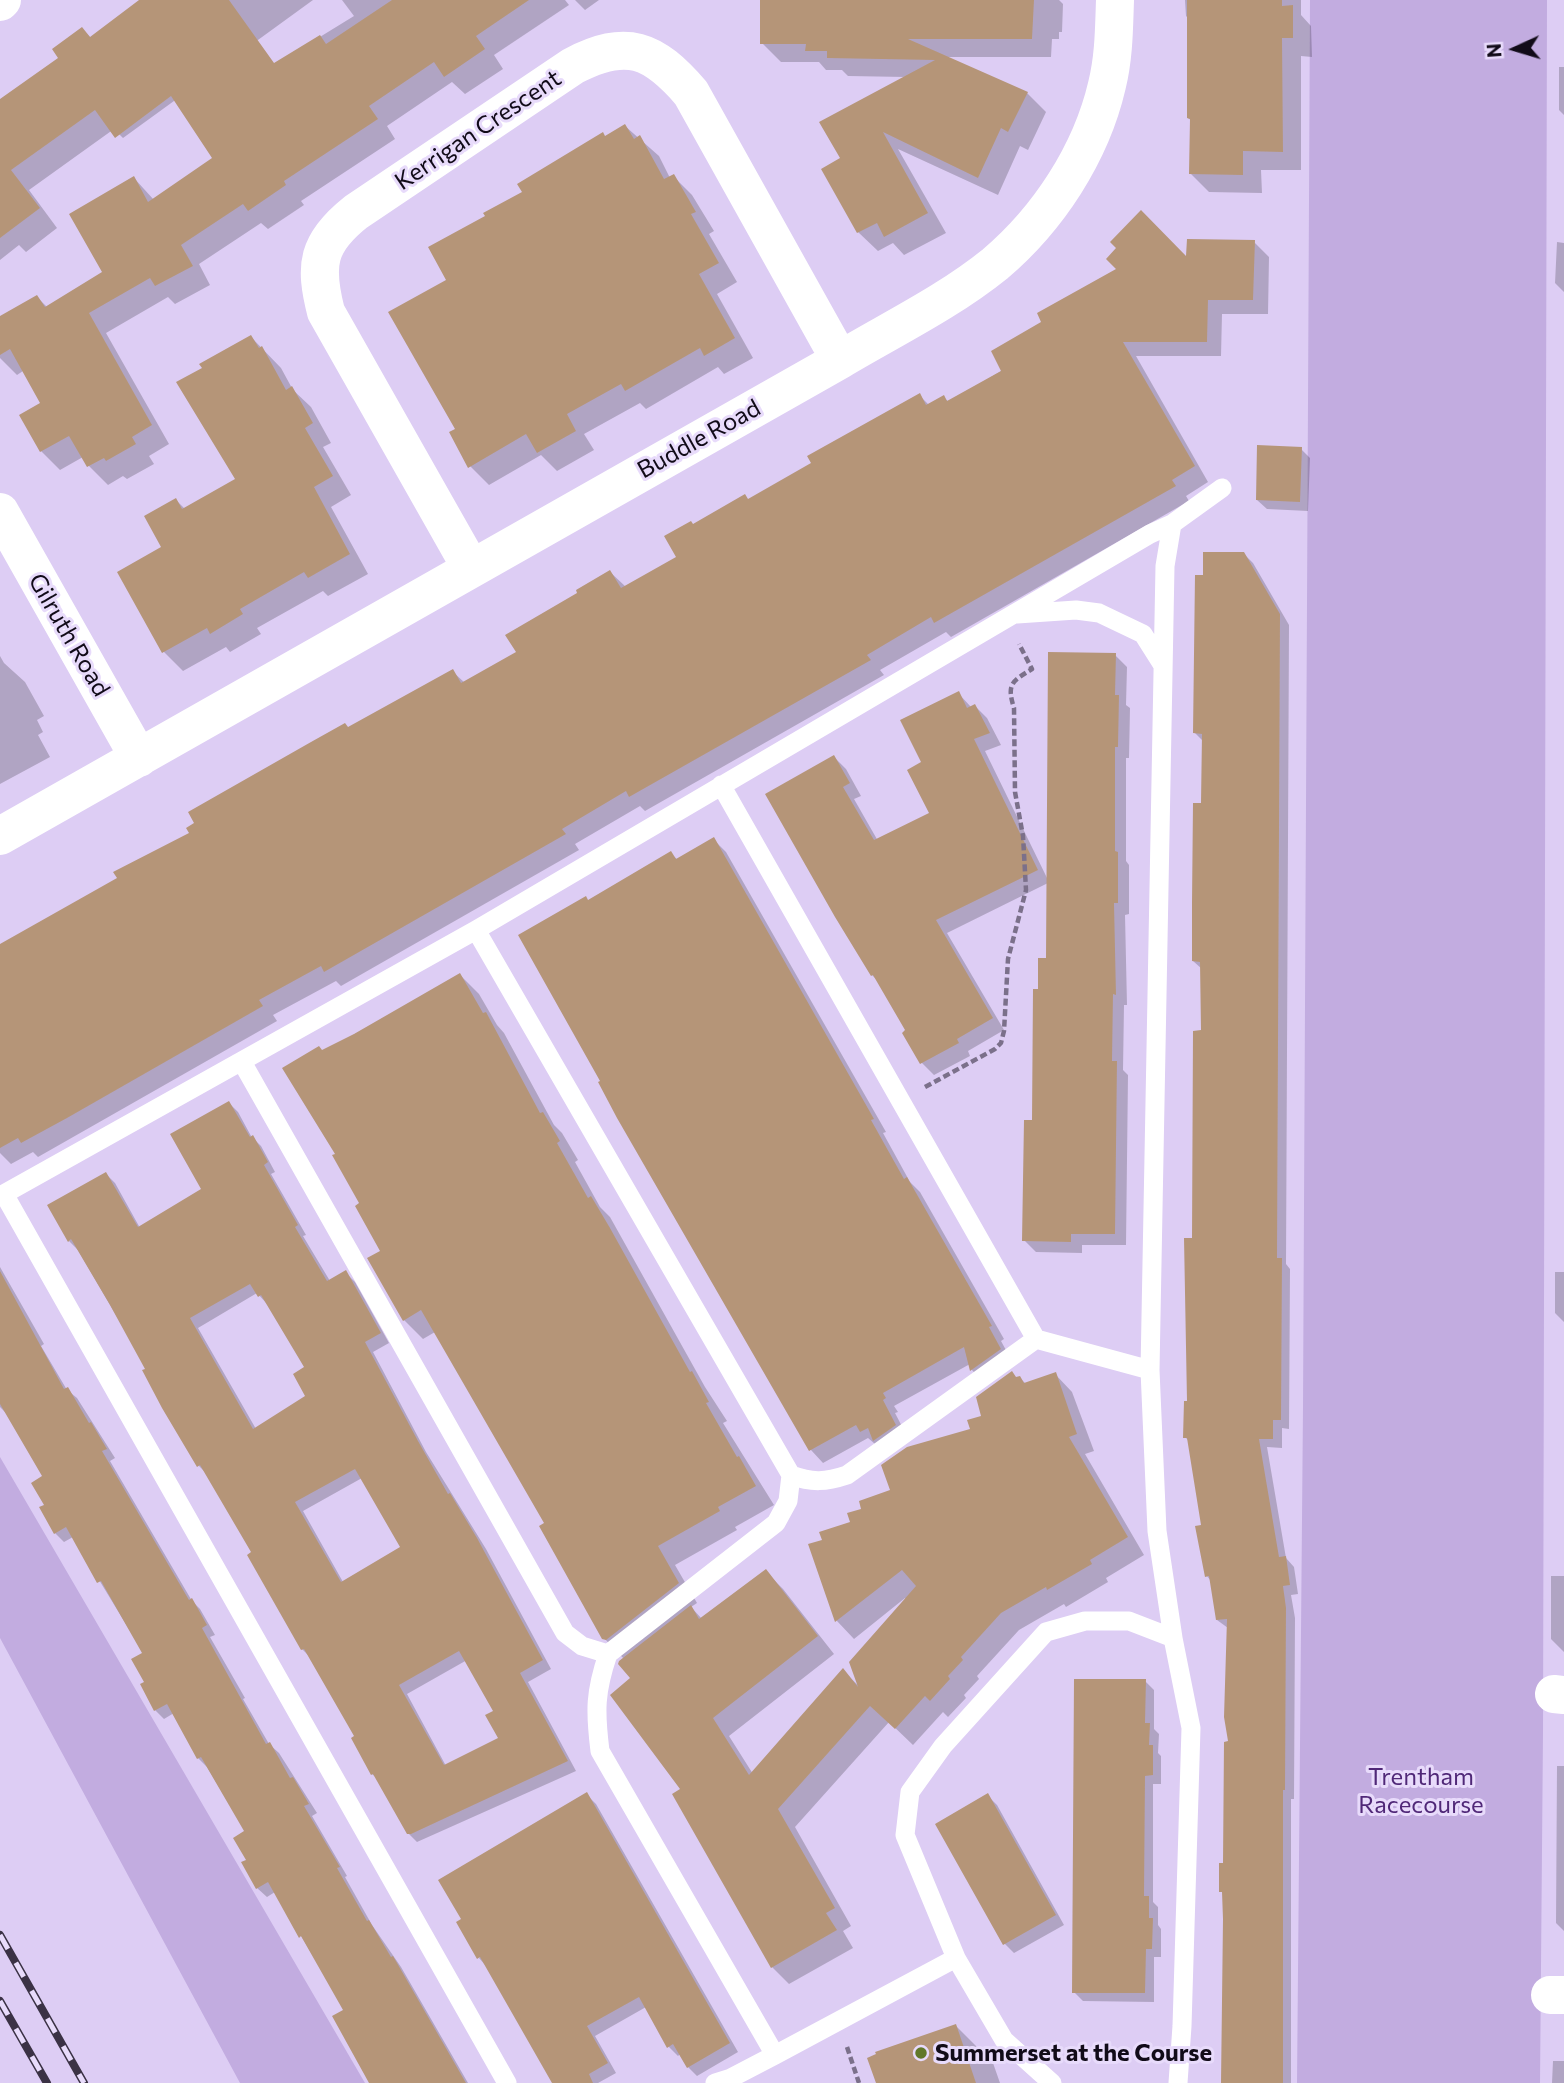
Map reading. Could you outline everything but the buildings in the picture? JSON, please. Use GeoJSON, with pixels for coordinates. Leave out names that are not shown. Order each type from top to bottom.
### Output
{"type":"FeatureCollection","features":[{"type":"Feature","properties":{"kind":"street","name":"Buddle Road"},"geometry":{"type":"LineString","coordinates":[[0,836],[840,360],[956,291],[994,264],[1026,234],[1051,204],[1092,131],[1107,86],[1115,0]]}},
{"type":"Feature","properties":{"kind":"street","name":"Kerrigan Crescent"},"geometry":{"type":"LineString","coordinates":[[471,568],[326,312],[319,287],[320,264],[325,245],[336,228],[356,212],[573,66],[596,55],[617,51],[636,52],[654,57],[673,72],[691,93],[840,360]]}},
{"type":"Feature","properties":{"kind":"street","name":"Gilruth Road"},"geometry":{"type":"LineString","coordinates":[[0,512],[139,758]]}},
{"type":"Feature","properties":{"kind":"lane"},"geometry":{"type":"LineString","coordinates":[[507,2083],[4,1194],[476,930],[1009,616],[1171,524],[1222,488]]}},
{"type":"Feature","properties":{"kind":"lane"},"geometry":{"type":"LineString","coordinates":[[1171,524],[1165,566],[1150,1370],[1157,1531],[1173,1638],[1191,1728],[1178,2083]]}},
{"type":"Feature","properties":{"kind":"lane"},"geometry":{"type":"LineString","coordinates":[[1009,616],[1076,610],[1099,613],[1143,634],[1163,664]]}},
{"type":"Feature","properties":{"kind":"lane"},"geometry":{"type":"LineString","coordinates":[[721,785],[1036,1339],[1150,1370]]}},
{"type":"Feature","properties":{"kind":"lane"},"geometry":{"type":"LineString","coordinates":[[476,930],[791,1475],[788,1501],[776,1524],[608,1654],[598,1683],[595,1714],[600,1751],[775,2055]]}},
{"type":"Feature","properties":{"kind":"lane"},"geometry":{"type":"LineString","coordinates":[[242,1062],[565,1633],[582,1646],[608,1654]]}},
{"type":"Feature","properties":{"kind":"lane"},"geometry":{"type":"LineString","coordinates":[[791,1475],[809,1482],[831,1481],[847,1475],[1036,1339]]}},
{"type":"Feature","properties":{"kind":"lane"},"geometry":{"type":"LineString","coordinates":[[1052,2083],[1004,2040],[956,1958],[905,1835],[910,1792],[943,1746],[1046,1632],[1085,1621],[1129,1620],[1173,1638]]}},
{"type":"Feature","properties":{"kind":"lane"},"geometry":{"type":"LineString","coordinates":[[715,2083],[731,2078],[956,1958]]}},
{"type":"Feature","properties":{"kind":"path"},"geometry":{"type":"LineString","coordinates":[[900,1101],[995,1049],[1001,1043],[1004,1031],[1009,959],[1026,890],[1023,836],[1015,792],[1015,732],[1011,686],[1014,680],[1032,669],[1009,616]]}},
{"type":"Feature","properties":{"kind":"path"},"geometry":{"type":"LineString","coordinates":[[845,2043],[859,2083]]}},
{"type":"Feature","properties":{"kind":"green space","name":"Trentham Racecourse"},"geometry":{"type":"Polygon","coordinates":[[[1310,0],[1547,0],[1540,2083],[1297,2083],[1310,0]]]}},
{"type":"Feature","properties":{"kind":"green space"},"geometry":{"type":"Polygon","coordinates":[[[0,1457],[365,2083],[240,2083],[0,1638],[0,1457]]]}},
{"type":"Feature","properties":{"kind":"railway"},"geometry":{"type":"LineString","coordinates":[[0,1935],[84,2083]]}},
{"type":"Feature","properties":{"kind":"railway"},"geometry":{"type":"LineString","coordinates":[[0,2001],[47,2083]]}},
{"type":"Feature","properties":{"kind":"place","name":"Summerset at the Course"},"geometry":{"type":"Point","coordinates":[921,2053]}}]}
